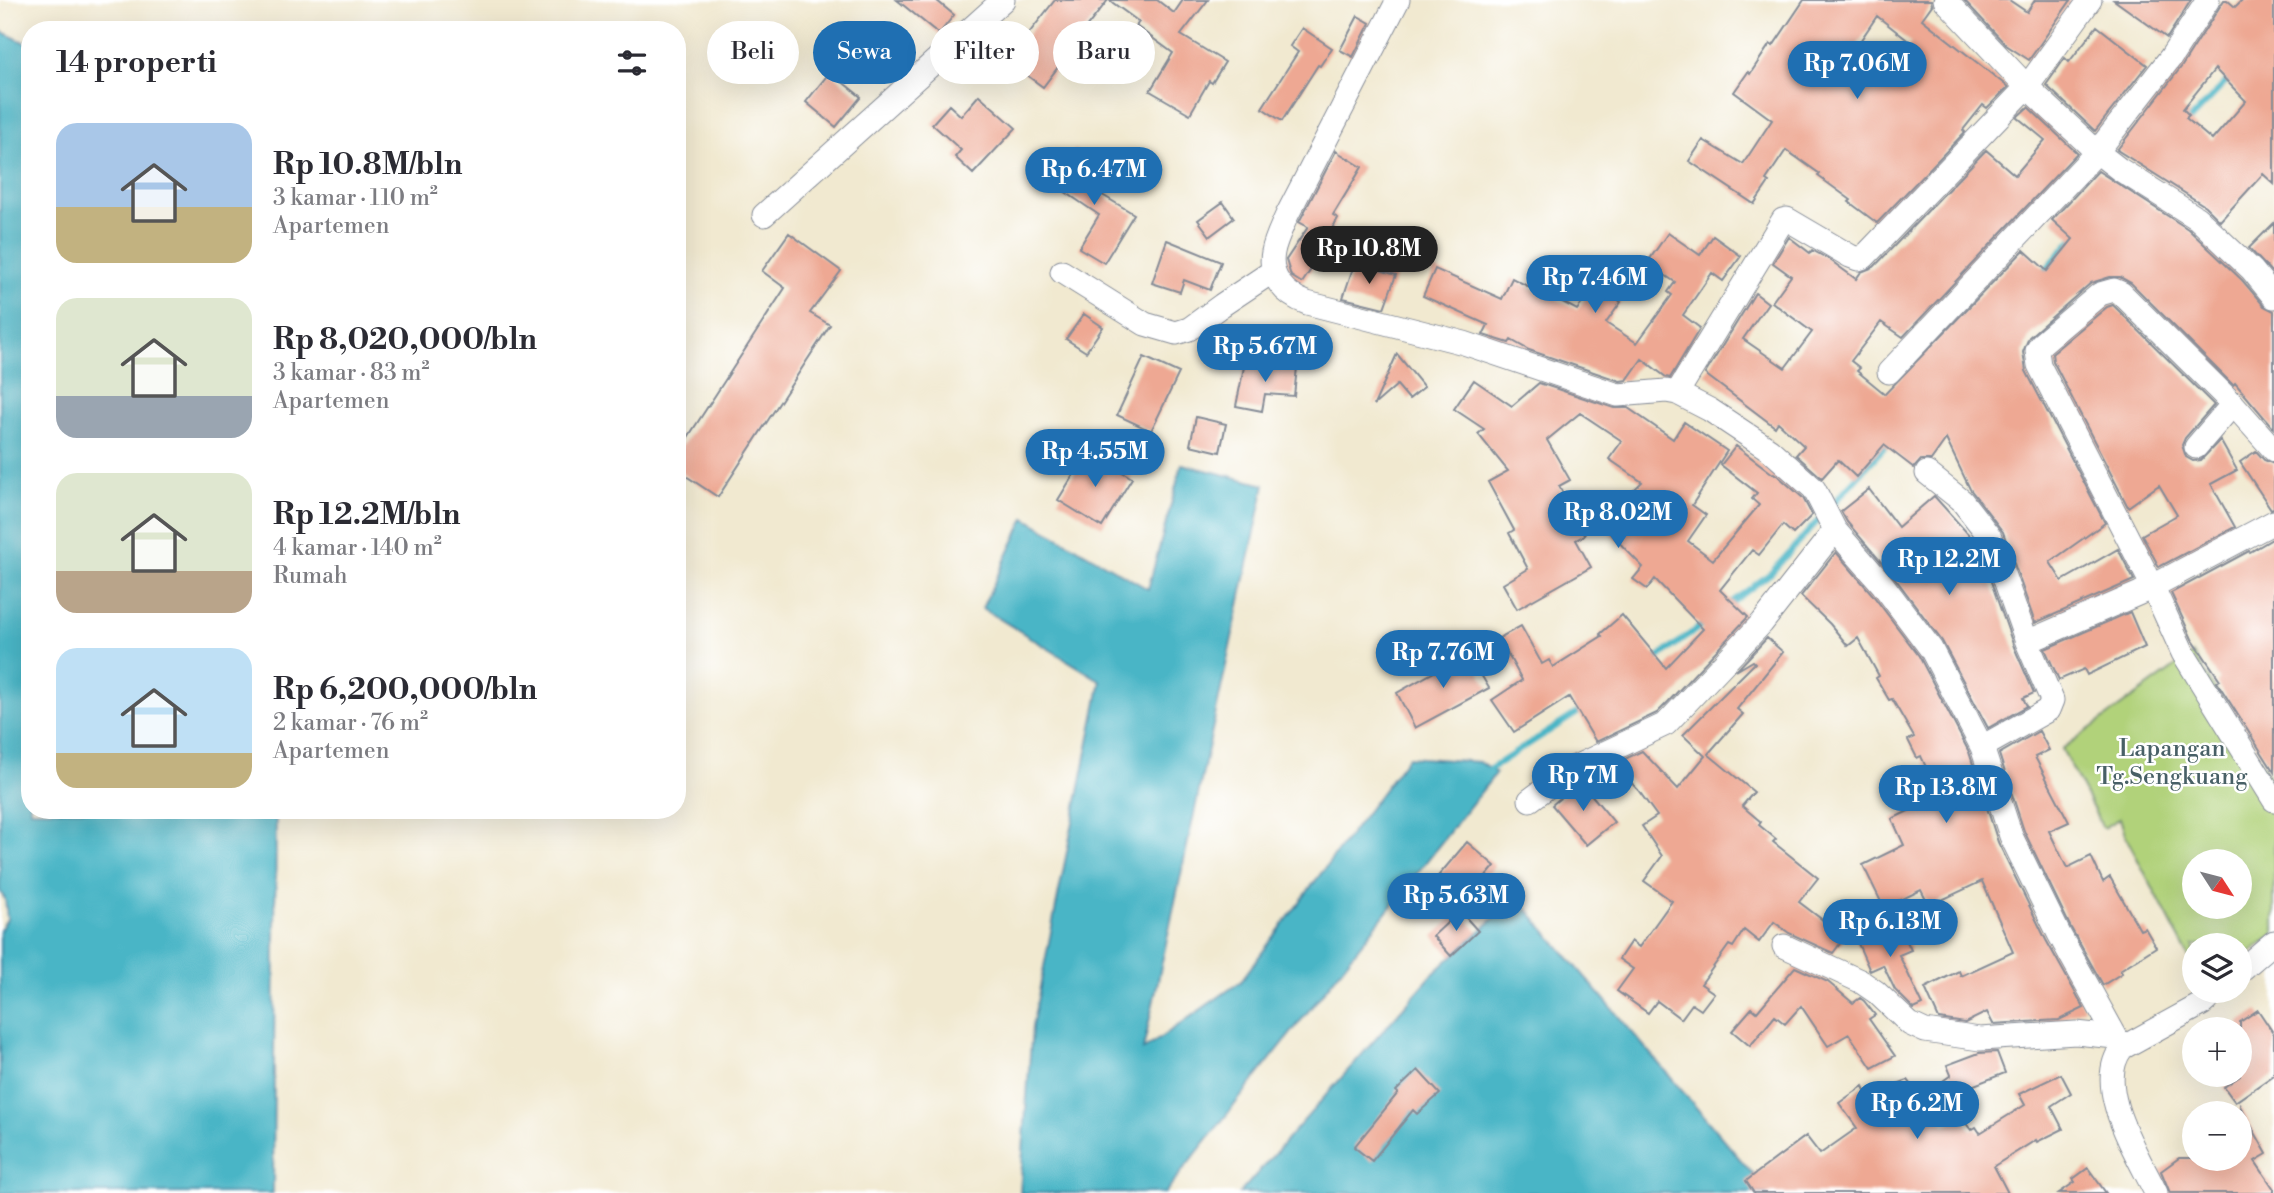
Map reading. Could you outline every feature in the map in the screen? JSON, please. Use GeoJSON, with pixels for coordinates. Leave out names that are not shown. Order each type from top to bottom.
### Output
{"type":"FeatureCollection","features":[{"type":"Feature","properties":{"kind":"street"},"geometry":{"type":"LineString","coordinates":[[764,215],[1003,0]]}},
{"type":"Feature","properties":{"kind":"street"},"geometry":{"type":"LineString","coordinates":[[1398,0],[1287,215],[1273,252],[1273,271],[1279,283],[1287,293],[1307,303],[1464,343],[1618,395],[1666,391],[1677,393],[1710,410],[1770,450],[1814,489],[1832,525],[1883,585],[1931,649],[1982,747],[2011,836],[2059,934],[2118,1042],[2111,1070],[2111,1088],[2120,1116],[2156,1193]]}},
{"type":"Feature","properties":{"kind":"street"},"geometry":{"type":"LineString","coordinates":[[1945,0],[2027,87],[2097,152],[2197,218],[2252,270],[2274,297]]}},
{"type":"Feature","properties":{"kind":"street"},"geometry":{"type":"LineString","coordinates":[[1677,393],[1783,220],[1787,219],[1850,256],[1858,259],[1864,257],[2027,87],[2090,0]]}},
{"type":"Feature","properties":{"kind":"street"},"geometry":{"type":"LineString","coordinates":[[1889,372],[2097,152],[2171,57],[2208,0]]}},
{"type":"Feature","properties":{"kind":"street"},"geometry":{"type":"LineString","coordinates":[[1062,272],[1145,324],[1176,333],[1189,329],[1273,271]]}},
{"type":"Feature","properties":{"kind":"street"},"geometry":{"type":"LineString","coordinates":[[2274,450],[2233,404],[2121,293],[2114,290],[2100,294],[2041,344],[2038,351],[2039,365],[2152,585],[2183,653],[2274,800]]}},
{"type":"Feature","properties":{"kind":"street"},"geometry":{"type":"LineString","coordinates":[[2196,447],[2233,404]]}},
{"type":"Feature","properties":{"kind":"street"},"geometry":{"type":"LineString","coordinates":[[1927,473],[1962,501],[1990,537],[2027,642],[2052,700],[2048,710],[1982,747]]}},
{"type":"Feature","properties":{"kind":"street"},"geometry":{"type":"LineString","coordinates":[[2027,642],[2140,593],[2274,522]]}},
{"type":"Feature","properties":{"kind":"street"},"geometry":{"type":"LineString","coordinates":[[1530,800],[1573,768],[1666,724],[1762,623],[1832,525]]}},
{"type":"Feature","properties":{"kind":"street"},"geometry":{"type":"LineString","coordinates":[[2252,961],[2274,942]]}},
{"type":"Feature","properties":{"kind":"street"},"geometry":{"type":"LineString","coordinates":[[1784,947],[1860,981],[1877,992],[1910,1024],[1925,1031],[1980,1039],[2076,1033],[2118,1042],[2203,1003]]}},
{"type":"Feature","properties":{"kind":"green space","name":"Lapangan Tg.Sengkuang"},"geometry":{"type":"Polygon","coordinates":[[[2193,654],[2274,783],[2274,934],[2252,952],[2252,933],[2182,933],[2182,944],[2125,835],[2120,818],[2103,828],[2062,749],[2193,654]]]}},
{"type":"Feature","properties":{"kind":"water"},"geometry":{"type":"Polygon","coordinates":[[[0,31],[21,41],[21,819],[276,819],[273,1193],[0,1193],[0,930],[7,919],[5,899],[0,892],[0,31]]]}},
{"type":"Feature","properties":{"kind":"water"},"geometry":{"type":"Polygon","coordinates":[[[1182,464],[1265,485],[1143,1050],[1240,982],[1408,757],[1480,762],[1496,773],[1165,1193],[1020,1193],[1032,1027],[1101,681],[982,608],[1025,518],[1148,589],[1182,464]]]}},
{"type":"Feature","properties":{"kind":"water"},"geometry":{"type":"Polygon","coordinates":[[[1517,897],[1769,1193],[1240,1193],[1432,975],[1517,897]]]}},
{"type":"Feature","properties":{"kind":"building"},"geometry":{"type":"Polygon","coordinates":[[[897,0],[936,0],[954,15],[949,21],[930,21],[930,27],[897,0]]]}},
{"type":"Feature","properties":{"kind":"building"},"geometry":{"type":"Polygon","coordinates":[[[1055,0],[1108,0],[1091,21],[1053,21],[1053,74],[1043,87],[1039,84],[1039,21],[1055,0]]]}},
{"type":"Feature","properties":{"kind":"building"},"geometry":{"type":"Polygon","coordinates":[[[1109,0],[1157,0],[1174,13],[1183,0],[1208,0],[1181,35],[1225,62],[1212,83],[1209,81],[1190,114],[1150,91],[1173,53],[1155,40],[1155,21],[1138,21],[1109,0]]]}},
{"type":"Feature","properties":{"kind":"building"},"geometry":{"type":"Polygon","coordinates":[[[1804,0],[1931,0],[1932,5],[1922,19],[2008,87],[1987,108],[1983,105],[1963,130],[1965,132],[1877,223],[1818,176],[1820,174],[1786,150],[1754,204],[1689,161],[1703,140],[1743,164],[1772,120],[1734,92],[1770,44],[1773,46],[1804,0]],[[1877,16],[1848,59],[1882,83],[1911,43],[1877,16]]]}},
{"type":"Feature","properties":{"kind":"building"},"geometry":{"type":"Polygon","coordinates":[[[1964,0],[2009,0],[2027,12],[2035,0],[2071,0],[2029,60],[2006,45],[1964,0]]]}},
{"type":"Feature","properties":{"kind":"building"},"geometry":{"type":"Polygon","coordinates":[[[2114,0],[2191,0],[2167,38],[2114,0]]]}},
{"type":"Feature","properties":{"kind":"building"},"geometry":{"type":"Polygon","coordinates":[[[2224,0],[2235,7],[2242,0],[2274,0],[2274,184],[2263,174],[2220,221],[2205,206],[2117,150],[2182,66],[2224,0]],[[2215,69],[2183,109],[2189,115],[2186,118],[2212,140],[2246,101],[2215,69]]]}},
{"type":"Feature","properties":{"kind":"building"},"geometry":{"type":"Polygon","coordinates":[[[1358,16],[1370,23],[1353,57],[1340,50],[1358,16]]]}},
{"type":"Feature","properties":{"kind":"building"},"geometry":{"type":"Polygon","coordinates":[[[2097,26],[2147,65],[2095,131],[2046,85],[2065,58],[2069,62],[2097,26]]]}},
{"type":"Feature","properties":{"kind":"building"},"geometry":{"type":"Polygon","coordinates":[[[1302,28],[1332,48],[1282,121],[1262,108],[1298,52],[1290,46],[1302,28]]]}},
{"type":"Feature","properties":{"kind":"building"},"geometry":{"type":"Polygon","coordinates":[[[820,84],[845,84],[861,97],[836,127],[806,102],[820,84]]]}},
{"type":"Feature","properties":{"kind":"building"},"geometry":{"type":"Polygon","coordinates":[[[979,95],[1016,128],[973,174],[955,157],[961,150],[932,124],[949,105],[961,116],[979,95]]]}},
{"type":"Feature","properties":{"kind":"building"},"geometry":{"type":"Polygon","coordinates":[[[2028,107],[2077,153],[1903,337],[1881,322],[1851,361],[1860,368],[1857,371],[1885,394],[2024,250],[2047,271],[2073,239],[2052,220],[2098,171],[2188,229],[2242,280],[2264,306],[2274,311],[2274,429],[2235,383],[2233,385],[2131,283],[2120,277],[2091,283],[2029,337],[2023,352],[2026,371],[2105,523],[2050,562],[2062,581],[2118,549],[2134,580],[2035,623],[2003,532],[1970,489],[1946,439],[1931,460],[1921,460],[1914,468],[1884,445],[1856,477],[1838,460],[1822,478],[1796,455],[1804,446],[1778,422],[1775,427],[1705,374],[1755,293],[1768,303],[1743,339],[1785,368],[1812,332],[1772,302],[1791,276],[1773,263],[1789,237],[1810,253],[1812,250],[1830,260],[1856,279],[1861,272],[1874,267],[1986,150],[2015,175],[2045,140],[2017,117],[2028,107]]]}},
{"type":"Feature","properties":{"kind":"building"},"geometry":{"type":"Polygon","coordinates":[[[1075,150],[1097,166],[1084,184],[1134,214],[1104,263],[1079,248],[1099,215],[1052,183],[1075,150]]]}},
{"type":"Feature","properties":{"kind":"building"},"geometry":{"type":"Polygon","coordinates":[[[1336,151],[1362,167],[1333,215],[1338,218],[1318,254],[1320,256],[1302,283],[1291,276],[1286,260],[1308,227],[1299,222],[1336,151]]]}},
{"type":"Feature","properties":{"kind":"building"},"geometry":{"type":"Polygon","coordinates":[[[1223,202],[1234,218],[1210,236],[1198,220],[1223,202]]]}},
{"type":"Feature","properties":{"kind":"building"},"geometry":{"type":"Polygon","coordinates":[[[2274,223],[2274,275],[2249,248],[2274,223]]]}},
{"type":"Feature","properties":{"kind":"building"},"geometry":{"type":"Polygon","coordinates":[[[789,233],[841,271],[810,313],[830,325],[718,497],[686,476],[686,440],[785,288],[762,271],[789,233]]]}},
{"type":"Feature","properties":{"kind":"building"},"geometry":{"type":"Polygon","coordinates":[[[1668,233],[1700,255],[1713,236],[1741,256],[1723,281],[1712,273],[1683,315],[1700,328],[1670,378],[1642,359],[1627,380],[1620,381],[1529,350],[1511,340],[1509,343],[1483,335],[1488,325],[1423,296],[1435,269],[1502,299],[1512,278],[1577,310],[1596,284],[1621,302],[1606,323],[1637,343],[1672,295],[1668,292],[1675,282],[1647,263],[1668,233]]]}},
{"type":"Feature","properties":{"kind":"building"},"geometry":{"type":"Polygon","coordinates":[[[1167,240],[1221,262],[1210,290],[1184,280],[1180,292],[1152,283],[1167,240]]]}},
{"type":"Feature","properties":{"kind":"building"},"geometry":{"type":"Polygon","coordinates":[[[1355,262],[1396,275],[1384,308],[1343,298],[1355,262]]]}},
{"type":"Feature","properties":{"kind":"building"},"geometry":{"type":"Polygon","coordinates":[[[2113,305],[2214,405],[2185,438],[2182,445],[2186,457],[2193,461],[2201,460],[2220,440],[2237,470],[2211,484],[2235,527],[2159,567],[2142,535],[2177,515],[2159,485],[2128,507],[2053,361],[2052,353],[2107,307],[2113,305]]]}},
{"type":"Feature","properties":{"kind":"building"},"geometry":{"type":"Polygon","coordinates":[[[1084,314],[1103,327],[1086,352],[1066,339],[1084,314]]]}},
{"type":"Feature","properties":{"kind":"building"},"geometry":{"type":"Polygon","coordinates":[[[1397,354],[1424,387],[1409,399],[1397,385],[1374,405],[1397,354]]]}},
{"type":"Feature","properties":{"kind":"building"},"geometry":{"type":"Polygon","coordinates":[[[1144,357],[1179,373],[1151,431],[1117,415],[1144,357]]]}},
{"type":"Feature","properties":{"kind":"building"},"geometry":{"type":"Polygon","coordinates":[[[1245,362],[1272,367],[1273,364],[1297,367],[1294,396],[1265,394],[1262,411],[1236,406],[1245,362]]]}},
{"type":"Feature","properties":{"kind":"building"},"geometry":{"type":"Polygon","coordinates":[[[1474,380],[1512,406],[1539,383],[1614,408],[1628,408],[1673,439],[1684,422],[1727,451],[1692,505],[1706,515],[1688,541],[1713,560],[1759,505],[1752,499],[1757,493],[1721,465],[1736,446],[1803,498],[1812,515],[1793,534],[1783,525],[1759,555],[1752,550],[1720,590],[1748,617],[1668,702],[1657,713],[1596,742],[1569,697],[1514,732],[1492,700],[1522,680],[1499,638],[1521,626],[1542,664],[1549,660],[1553,667],[1602,636],[1600,634],[1622,615],[1666,668],[1703,629],[1655,579],[1647,589],[1633,579],[1643,567],[1600,523],[1642,482],[1609,459],[1622,441],[1580,413],[1547,440],[1570,480],[1559,486],[1585,535],[1576,540],[1591,567],[1517,609],[1503,584],[1528,569],[1509,533],[1514,530],[1488,482],[1508,471],[1478,434],[1484,429],[1454,409],[1474,380]]]}},
{"type":"Feature","properties":{"kind":"building"},"geometry":{"type":"Polygon","coordinates":[[[1196,417],[1226,424],[1220,452],[1190,445],[1196,417]]]}},
{"type":"Feature","properties":{"kind":"building"},"geometry":{"type":"Polygon","coordinates":[[[1088,451],[1132,478],[1102,527],[1058,500],[1088,451]]]}},
{"type":"Feature","properties":{"kind":"building"},"geometry":{"type":"Polygon","coordinates":[[[2256,451],[2264,460],[2274,464],[2274,508],[2271,509],[2240,462],[2256,451]]]}},
{"type":"Feature","properties":{"kind":"building"},"geometry":{"type":"Polygon","coordinates":[[[1869,489],[1898,527],[1934,496],[1978,545],[2014,647],[2034,693],[2023,698],[2027,706],[1988,728],[1942,641],[1841,511],[1869,489]]]}},
{"type":"Feature","properties":{"kind":"building"},"geometry":{"type":"Polygon","coordinates":[[[2274,538],[2274,772],[2217,682],[2220,680],[2192,639],[2171,593],[2274,538]]]}},
{"type":"Feature","properties":{"kind":"building"},"geometry":{"type":"Polygon","coordinates":[[[1836,552],[1919,656],[1969,752],[1998,842],[2046,940],[2084,1008],[2059,1020],[1993,1024],[1987,1012],[1965,1023],[1939,1019],[1925,988],[1959,971],[1961,976],[2013,952],[1982,881],[1929,906],[1921,890],[1884,908],[1863,865],[1904,845],[1892,819],[1939,796],[1921,756],[1917,758],[1908,740],[1914,737],[1876,678],[1879,676],[1858,638],[1848,646],[1801,596],[1836,552]]]}},
{"type":"Feature","properties":{"kind":"building"},"geometry":{"type":"Polygon","coordinates":[[[2130,612],[2145,647],[2087,675],[2084,669],[2059,680],[2045,649],[2130,612]]]}},
{"type":"Feature","properties":{"kind":"building"},"geometry":{"type":"Polygon","coordinates":[[[1767,638],[1783,652],[1737,709],[1743,714],[1708,754],[1754,792],[1742,806],[1776,839],[1773,842],[1818,878],[1799,902],[1845,937],[1833,953],[1789,933],[1774,922],[1759,942],[1744,930],[1733,947],[1729,945],[1701,984],[1714,993],[1701,1010],[1692,1004],[1681,1019],[1657,1001],[1648,1013],[1617,991],[1633,969],[1619,959],[1631,941],[1639,947],[1672,901],[1644,881],[1662,856],[1642,826],[1657,816],[1614,764],[1642,751],[1678,789],[1705,756],[1683,735],[1755,663],[1753,661],[1736,671],[1767,638]]]}},
{"type":"Feature","properties":{"kind":"building"},"geometry":{"type":"Polygon","coordinates":[[[1468,653],[1489,688],[1415,728],[1397,693],[1468,653]]]}},
{"type":"Feature","properties":{"kind":"building"},"geometry":{"type":"Polygon","coordinates":[[[2039,731],[2049,750],[2035,757],[2069,822],[2049,831],[2067,868],[2091,856],[2103,882],[2110,877],[2140,930],[2145,928],[2156,947],[2120,970],[2122,973],[2103,985],[2071,928],[2024,831],[1999,754],[2039,731]]]}},
{"type":"Feature","properties":{"kind":"building"},"geometry":{"type":"Polygon","coordinates":[[[1580,781],[1614,822],[1586,845],[1552,805],[1580,781]]]}},
{"type":"Feature","properties":{"kind":"building"},"geometry":{"type":"Polygon","coordinates":[[[1467,842],[1495,866],[1462,905],[1434,881],[1467,842]]]}},
{"type":"Feature","properties":{"kind":"building"},"geometry":{"type":"Polygon","coordinates":[[[1460,911],[1478,931],[1451,956],[1433,936],[1460,911]]]}},
{"type":"Feature","properties":{"kind":"building"},"geometry":{"type":"Polygon","coordinates":[[[1897,920],[1911,950],[1899,955],[1923,1005],[1914,1009],[1895,990],[1883,965],[1870,971],[1856,939],[1897,920]]]}},
{"type":"Feature","properties":{"kind":"building"},"geometry":{"type":"Polygon","coordinates":[[[1795,967],[1828,982],[1853,1003],[1860,998],[1864,1001],[1875,1015],[1869,1019],[1895,1056],[1872,1068],[1849,1034],[1828,1046],[1801,1006],[1785,1024],[1775,1016],[1750,1046],[1732,1031],[1752,1008],[1757,1012],[1795,967]]]}},
{"type":"Feature","properties":{"kind":"building"},"geometry":{"type":"Polygon","coordinates":[[[2258,1010],[2274,1034],[2274,1075],[2234,1101],[2224,1087],[2252,1087],[2252,1017],[2248,1017],[2258,1010]]]}},
{"type":"Feature","properties":{"kind":"building"},"geometry":{"type":"Polygon","coordinates":[[[1997,1052],[2005,1073],[1928,1103],[1945,1126],[1961,1117],[1971,1130],[1976,1127],[1980,1133],[2025,1105],[2019,1094],[2061,1074],[2071,1093],[2051,1106],[2063,1129],[2037,1142],[2036,1140],[1994,1166],[2008,1193],[1754,1193],[1746,1181],[1806,1136],[1820,1154],[1857,1128],[1839,1103],[1863,1086],[1867,1095],[1908,1080],[1921,1097],[1951,1075],[1947,1065],[1979,1053],[1997,1052]]]}},
{"type":"Feature","properties":{"kind":"building"},"geometry":{"type":"Polygon","coordinates":[[[1418,1070],[1440,1094],[1417,1114],[1413,1110],[1372,1161],[1354,1147],[1398,1093],[1396,1091],[1418,1070]]]}},
{"type":"Feature","properties":{"kind":"building"},"geometry":{"type":"Polygon","coordinates":[[[2252,1127],[2267,1154],[2255,1161],[2274,1193],[2170,1193],[2161,1171],[2182,1158],[2182,1171],[2252,1171],[2252,1127]]]}},
{"type":"Feature","properties":{"kind":"building"},"geometry":{"type":"Polygon","coordinates":[[[2088,1168],[2106,1193],[2059,1193],[2075,1182],[2073,1179],[2088,1168]]]}},
{"type":"Feature","properties":{"kind":"waterway"},"geometry":{"type":"LineString","coordinates":[[2184,126],[2231,77]]}},
{"type":"Feature","properties":{"kind":"waterway"},"geometry":{"type":"LineString","coordinates":[[2041,275],[2078,233]]}},
{"type":"Feature","properties":{"kind":"waterway"},"geometry":{"type":"LineString","coordinates":[[1830,507],[1889,442]]}},
{"type":"Feature","properties":{"kind":"waterway"},"geometry":{"type":"LineString","coordinates":[[1727,606],[1771,573],[1823,515]]}},
{"type":"Feature","properties":{"kind":"waterway"},"geometry":{"type":"LineString","coordinates":[[1652,662],[1705,623]]}},
{"type":"Feature","properties":{"kind":"waterway"},"geometry":{"type":"LineString","coordinates":[[1490,769],[1585,708]]}}]}
